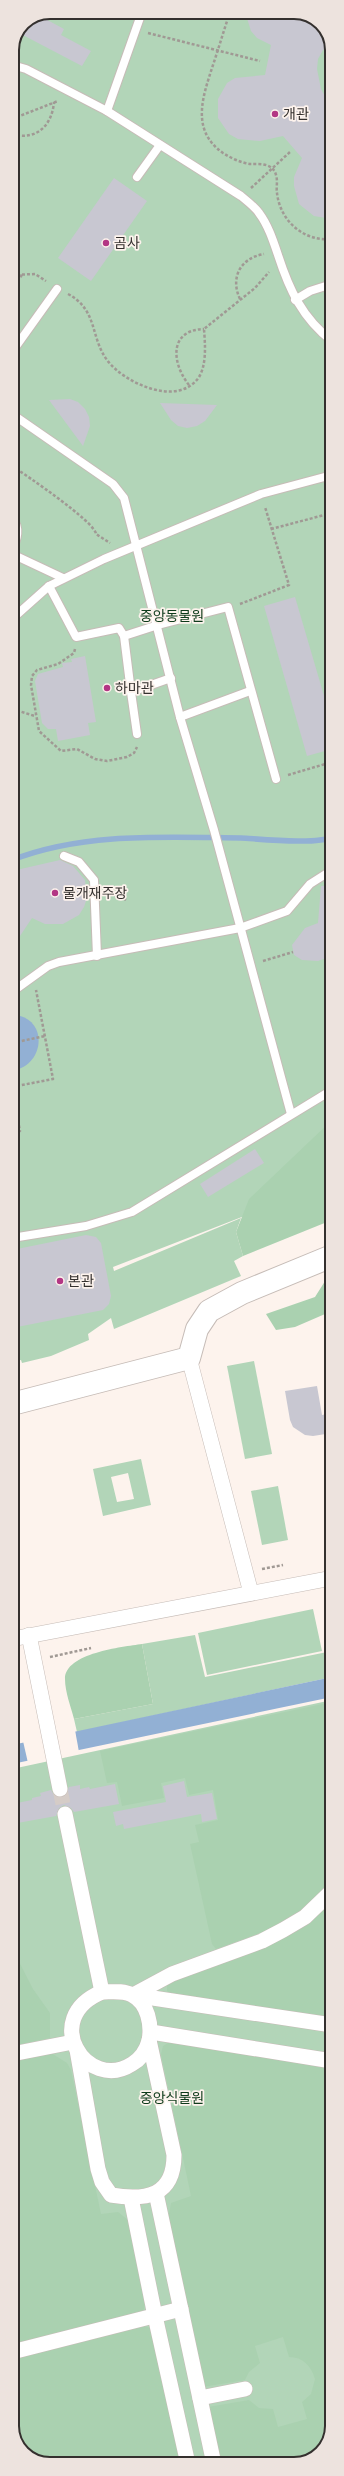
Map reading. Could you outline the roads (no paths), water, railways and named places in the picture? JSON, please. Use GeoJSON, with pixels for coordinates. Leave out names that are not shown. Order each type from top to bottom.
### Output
{"type":"FeatureCollection","features":[{"type":"Feature","properties":{"kind":"street"},"geometry":{"type":"LineString","coordinates":[[251,1593],[189,1358],[197,1329],[209,1311],[242,1293],[325,1259]]}},
{"type":"Feature","properties":{"kind":"street"},"geometry":{"type":"LineString","coordinates":[[19,1402],[189,1358]]}},
{"type":"Feature","properties":{"kind":"street"},"geometry":{"type":"LineString","coordinates":[[19,1638],[325,1579]]}},
{"type":"Feature","properties":{"kind":"street"},"geometry":{"type":"LineString","coordinates":[[29,1636],[60,1789]]}},
{"type":"Feature","properties":{"kind":"street"},"geometry":{"type":"LineString","coordinates":[[65,1814],[102,1992]]}},
{"type":"Feature","properties":{"kind":"street"},"geometry":{"type":"LineString","coordinates":[[133,1995],[172,1974],[262,1941],[305,1917],[325,1898]]}},
{"type":"Feature","properties":{"kind":"street"},"geometry":{"type":"LineString","coordinates":[[133,1995],[144,2008],[150,2021],[150,2036],[174,2155],[174,2168],[170,2180],[156,2193],[131,2198],[111,2195],[102,2182],[98,2169],[75,2046],[73,2019],[79,2007],[89,1997],[102,1992],[122,1992],[133,1995],[325,2024]]}},
{"type":"Feature","properties":{"kind":"street"},"geometry":{"type":"LineString","coordinates":[[75,2046],[89,2064],[102,2070],[113,2070],[127,2068],[138,2060],[147,2049],[150,2036]]}},
{"type":"Feature","properties":{"kind":"street"},"geometry":{"type":"LineString","coordinates":[[150,2036],[325,2060]]}},
{"type":"Feature","properties":{"kind":"street"},"geometry":{"type":"LineString","coordinates":[[19,2053],[75,2046]]}},
{"type":"Feature","properties":{"kind":"street"},"geometry":{"type":"LineString","coordinates":[[156,2193],[213,2457]]}},
{"type":"Feature","properties":{"kind":"street"},"geometry":{"type":"LineString","coordinates":[[131,2198],[155,2316],[186,2457]]}},
{"type":"Feature","properties":{"kind":"street"},"geometry":{"type":"LineString","coordinates":[[19,2350],[181,2309]]}},
{"type":"Feature","properties":{"kind":"street"},"geometry":{"type":"LineString","coordinates":[[200,2398],[245,2389]]}},
{"type":"Feature","properties":{"kind":"lane"},"geometry":{"type":"LineString","coordinates":[[107,111],[140,19]]}},
{"type":"Feature","properties":{"kind":"lane"},"geometry":{"type":"LineString","coordinates":[[19,67],[26,69],[107,111],[241,196],[259,212],[270,232],[295,300],[319,331],[325,336]]}},
{"type":"Feature","properties":{"kind":"lane"},"geometry":{"type":"LineString","coordinates":[[137,177],[160,145]]}},
{"type":"Feature","properties":{"kind":"lane"},"geometry":{"type":"LineString","coordinates":[[295,300],[310,291],[325,286]]}},
{"type":"Feature","properties":{"kind":"lane"},"geometry":{"type":"LineString","coordinates":[[19,342],[57,289]]}},
{"type":"Feature","properties":{"kind":"lane"},"geometry":{"type":"LineString","coordinates":[[19,419],[113,484],[124,498],[135,548],[158,625],[180,717],[214,830],[291,1114]]}},
{"type":"Feature","properties":{"kind":"lane"},"geometry":{"type":"LineString","coordinates":[[19,613],[48,586],[62,578],[261,494],[325,477]]}},
{"type":"Feature","properties":{"kind":"lane"},"geometry":{"type":"LineString","coordinates":[[19,556],[62,578]]}},
{"type":"Feature","properties":{"kind":"lane"},"geometry":{"type":"LineString","coordinates":[[48,586],[76,636],[113,628],[119,628],[124,636],[138,734]]}},
{"type":"Feature","properties":{"kind":"lane"},"geometry":{"type":"LineString","coordinates":[[124,636],[158,625],[228,607],[250,691],[276,779]]}},
{"type":"Feature","properties":{"kind":"lane"},"geometry":{"type":"LineString","coordinates":[[131,692],[171,678]]}},
{"type":"Feature","properties":{"kind":"lane"},"geometry":{"type":"LineString","coordinates":[[180,717],[250,691]]}},
{"type":"Feature","properties":{"kind":"lane"},"geometry":{"type":"LineString","coordinates":[[64,856],[80,862],[94,880],[97,956]]}},
{"type":"Feature","properties":{"kind":"lane"},"geometry":{"type":"LineString","coordinates":[[19,987],[48,966],[59,962],[240,928],[287,911],[310,884],[325,874]]}},
{"type":"Feature","properties":{"kind":"lane"},"geometry":{"type":"LineString","coordinates":[[19,1237],[86,1226],[132,1212],[325,1094]]}},
{"type":"Feature","properties":{"kind":"water"},"geometry":{"type":"Polygon","coordinates":[[[19,1016],[24,1017],[32,1023],[37,1031],[39,1040],[37,1050],[32,1059],[24,1067],[19,1069],[19,1016]]]}},
{"type":"Feature","properties":{"kind":"water"},"geometry":{"type":"Polygon","coordinates":[[[325,1678],[325,1698],[19,1763],[19,1744],[325,1678]]]}},
{"type":"Feature","properties":{"kind":"waterway"},"geometry":{"type":"LineString","coordinates":[[19,858],[39,851],[67,845],[96,840],[125,838],[241,838],[302,841],[325,839]]}},
{"type":"Feature","properties":{"kind":"tunnel"},"geometry":{"type":"LineString","coordinates":[[60,1789],[65,1814]]}},
{"type":"Feature","properties":{"kind":"place","name":"개관"},"geometry":{"type":"Point","coordinates":[275,114]}},
{"type":"Feature","properties":{"kind":"place","name":"곰사"},"geometry":{"type":"Point","coordinates":[106,243]}},
{"type":"Feature","properties":{"kind":"place","name":"하마관"},"geometry":{"type":"Point","coordinates":[107,688]}},
{"type":"Feature","properties":{"kind":"place","name":"물개재주장"},"geometry":{"type":"Point","coordinates":[55,893]}},
{"type":"Feature","properties":{"kind":"place","name":"본관"},"geometry":{"type":"Point","coordinates":[60,1281]}},
{"type":"Feature","properties":{"kind":"park label","name":"중앙동물원"},"geometry":{"type":"Point","coordinates":[172,616]}},
{"type":"Feature","properties":{"kind":"park label","name":"중앙식물원"},"geometry":{"type":"Point","coordinates":[172,2098]}}]}
